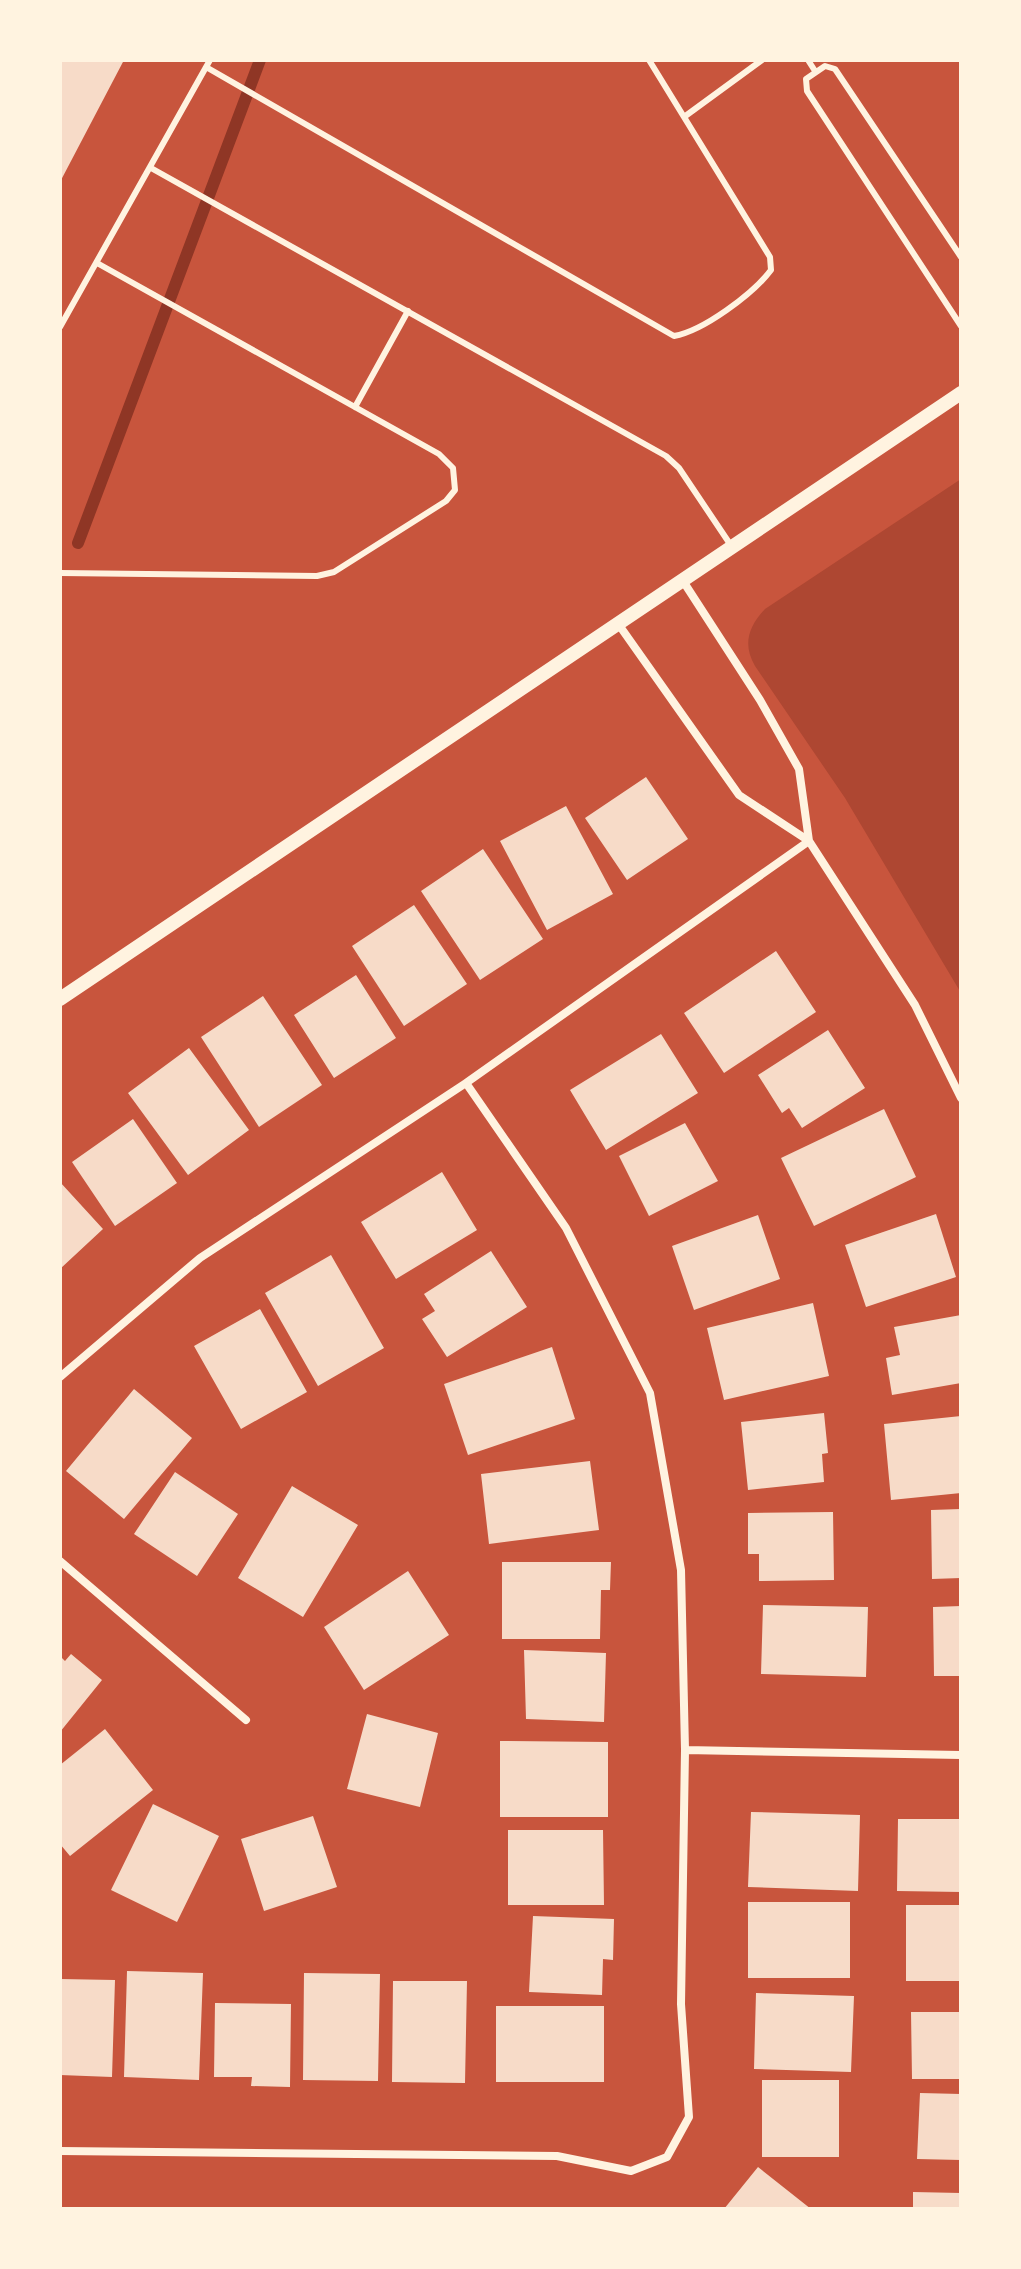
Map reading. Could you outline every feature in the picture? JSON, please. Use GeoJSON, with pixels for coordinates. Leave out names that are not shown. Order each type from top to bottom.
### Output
{"type":"FeatureCollection","features":[{"type":"Feature","properties":{"kind":"street"},"geometry":{"type":"LineString","coordinates":[[60,999],[418,755],[619,625],[961,393]]}},
{"type":"Feature","properties":{"kind":"street"},"geometry":{"type":"LineString","coordinates":[[683,581],[760,700],[799,769],[809,841]]}},
{"type":"Feature","properties":{"kind":"street"},"geometry":{"type":"LineString","coordinates":[[619,625],[739,795],[809,841],[915,1005],[961,1098]]}},
{"type":"Feature","properties":{"kind":"street"},"geometry":{"type":"LineString","coordinates":[[60,1377],[200,1258],[466,1083],[809,841]]}},
{"type":"Feature","properties":{"kind":"street"},"geometry":{"type":"LineString","coordinates":[[60,2151],[557,2156],[631,2171],[667,2157],[689,2117],[681,2004],[685,1750],[681,1570],[650,1393],[566,1228],[466,1083]]}},
{"type":"Feature","properties":{"kind":"street"},"geometry":{"type":"LineString","coordinates":[[60,1561],[246,1720]]}},
{"type":"Feature","properties":{"kind":"street"},"geometry":{"type":"LineString","coordinates":[[685,1750],[961,1755]]}},
{"type":"Feature","properties":{"kind":"lane"},"geometry":{"type":"LineString","coordinates":[[60,327],[208,63],[674,336],[691,333],[762,282],[771,270],[770,257],[649,60]]}},
{"type":"Feature","properties":{"kind":"lane"},"geometry":{"type":"LineString","coordinates":[[684,117],[762,60]]}},
{"type":"Feature","properties":{"kind":"lane"},"geometry":{"type":"LineString","coordinates":[[808,60],[815,71]]}},
{"type":"Feature","properties":{"kind":"lane"},"geometry":{"type":"LineString","coordinates":[[961,257],[835,69],[825,66],[815,71],[806,79],[807,91],[961,326]]}},
{"type":"Feature","properties":{"kind":"lane"},"geometry":{"type":"LineString","coordinates":[[151,168],[666,456],[679,468],[732,547]]}},
{"type":"Feature","properties":{"kind":"lane"},"geometry":{"type":"LineString","coordinates":[[60,573],[294,577],[334,572],[446,501],[455,490],[453,468],[439,454],[97,263]]}},
{"type":"Feature","properties":{"kind":"lane"},"geometry":{"type":"LineString","coordinates":[[355,407],[408,311]]}},
{"type":"Feature","properties":{"kind":"shaded area"},"geometry":{"type":"Polygon","coordinates":[[[961,479],[961,993],[845,798],[755,666],[748,643],[751,629],[765,609],[961,479]]]}},
{"type":"Feature","properties":{"kind":"building"},"geometry":{"type":"Polygon","coordinates":[[[60,60],[124,60],[60,182],[60,60]]]}},
{"type":"Feature","properties":{"kind":"building"},"geometry":{"type":"Polygon","coordinates":[[[646,777],[688,839],[627,880],[585,818],[646,777]]]}},
{"type":"Feature","properties":{"kind":"building"},"geometry":{"type":"Polygon","coordinates":[[[566,806],[613,894],[547,930],[500,841],[566,806]]]}},
{"type":"Feature","properties":{"kind":"building"},"geometry":{"type":"Polygon","coordinates":[[[483,849],[543,939],[480,980],[421,891],[483,849]]]}},
{"type":"Feature","properties":{"kind":"building"},"geometry":{"type":"Polygon","coordinates":[[[414,905],[467,984],[404,1026],[352,946],[414,905]]]}},
{"type":"Feature","properties":{"kind":"building"},"geometry":{"type":"Polygon","coordinates":[[[776,951],[816,1012],[724,1073],[684,1013],[776,951]]]}},
{"type":"Feature","properties":{"kind":"building"},"geometry":{"type":"Polygon","coordinates":[[[356,975],[396,1038],[334,1078],[294,1015],[356,975]]]}},
{"type":"Feature","properties":{"kind":"building"},"geometry":{"type":"Polygon","coordinates":[[[263,996],[322,1085],[259,1127],[201,1037],[263,996]]]}},
{"type":"Feature","properties":{"kind":"building"},"geometry":{"type":"Polygon","coordinates":[[[828,1030],[865,1088],[802,1128],[789,1108],[782,1113],[758,1075],[828,1030]]]}},
{"type":"Feature","properties":{"kind":"building"},"geometry":{"type":"Polygon","coordinates":[[[661,1034],[698,1093],[606,1150],[570,1090],[661,1034]]]}},
{"type":"Feature","properties":{"kind":"building"},"geometry":{"type":"Polygon","coordinates":[[[189,1048],[249,1130],[188,1175],[128,1093],[189,1048]]]}},
{"type":"Feature","properties":{"kind":"building"},"geometry":{"type":"Polygon","coordinates":[[[884,1109],[916,1177],[814,1226],[781,1158],[884,1109]]]}},
{"type":"Feature","properties":{"kind":"building"},"geometry":{"type":"Polygon","coordinates":[[[133,1119],[177,1183],[115,1226],[72,1162],[133,1119]]]}},
{"type":"Feature","properties":{"kind":"building"},"geometry":{"type":"Polygon","coordinates":[[[685,1123],[718,1181],[649,1216],[619,1156],[685,1123]]]}},
{"type":"Feature","properties":{"kind":"building"},"geometry":{"type":"Polygon","coordinates":[[[442,1172],[477,1230],[396,1279],[361,1222],[442,1172]]]}},
{"type":"Feature","properties":{"kind":"building"},"geometry":{"type":"Polygon","coordinates":[[[60,1182],[103,1229],[60,1269],[60,1182]]]}},
{"type":"Feature","properties":{"kind":"building"},"geometry":{"type":"Polygon","coordinates":[[[936,1214],[956,1277],[866,1307],[845,1245],[936,1214]]]}},
{"type":"Feature","properties":{"kind":"building"},"geometry":{"type":"Polygon","coordinates":[[[758,1215],[780,1279],[694,1310],[672,1246],[758,1215]]]}},
{"type":"Feature","properties":{"kind":"building"},"geometry":{"type":"Polygon","coordinates":[[[491,1251],[527,1307],[447,1357],[422,1319],[435,1311],[424,1294],[491,1251]]]}},
{"type":"Feature","properties":{"kind":"building"},"geometry":{"type":"Polygon","coordinates":[[[331,1255],[384,1348],[318,1386],[265,1293],[331,1255]]]}},
{"type":"Feature","properties":{"kind":"building"},"geometry":{"type":"Polygon","coordinates":[[[813,1303],[829,1376],[724,1400],[707,1328],[813,1303]]]}},
{"type":"Feature","properties":{"kind":"building"},"geometry":{"type":"Polygon","coordinates":[[[260,1309],[307,1392],[241,1429],[194,1346],[260,1309]]]}},
{"type":"Feature","properties":{"kind":"building"},"geometry":{"type":"Polygon","coordinates":[[[961,1315],[961,1383],[892,1395],[886,1358],[900,1355],[894,1327],[961,1315]]]}},
{"type":"Feature","properties":{"kind":"building"},"geometry":{"type":"Polygon","coordinates":[[[552,1347],[575,1419],[468,1455],[444,1384],[552,1347]]]}},
{"type":"Feature","properties":{"kind":"building"},"geometry":{"type":"Polygon","coordinates":[[[134,1389],[192,1438],[124,1519],[66,1471],[134,1389]]]}},
{"type":"Feature","properties":{"kind":"building"},"geometry":{"type":"Polygon","coordinates":[[[824,1413],[828,1453],[822,1454],[824,1482],[748,1490],[741,1422],[824,1413]]]}},
{"type":"Feature","properties":{"kind":"building"},"geometry":{"type":"Polygon","coordinates":[[[961,1416],[961,1493],[891,1500],[884,1424],[961,1416]]]}},
{"type":"Feature","properties":{"kind":"building"},"geometry":{"type":"Polygon","coordinates":[[[590,1461],[599,1530],[489,1544],[481,1474],[590,1461]]]}},
{"type":"Feature","properties":{"kind":"building"},"geometry":{"type":"Polygon","coordinates":[[[175,1472],[238,1514],[197,1576],[134,1534],[175,1472]]]}},
{"type":"Feature","properties":{"kind":"building"},"geometry":{"type":"Polygon","coordinates":[[[292,1486],[358,1525],[303,1617],[238,1578],[292,1486]]]}},
{"type":"Feature","properties":{"kind":"building"},"geometry":{"type":"Polygon","coordinates":[[[961,1509],[961,1578],[932,1579],[931,1510],[961,1509]]]}},
{"type":"Feature","properties":{"kind":"building"},"geometry":{"type":"Polygon","coordinates":[[[833,1512],[834,1580],[759,1581],[759,1554],[748,1554],[748,1513],[833,1512]]]}},
{"type":"Feature","properties":{"kind":"building"},"geometry":{"type":"Polygon","coordinates":[[[502,1562],[611,1562],[610,1590],[601,1590],[600,1639],[502,1639],[502,1562]]]}},
{"type":"Feature","properties":{"kind":"building"},"geometry":{"type":"Polygon","coordinates":[[[408,1571],[449,1635],[364,1690],[324,1627],[408,1571]]]}},
{"type":"Feature","properties":{"kind":"building"},"geometry":{"type":"Polygon","coordinates":[[[763,1605],[868,1607],[866,1677],[761,1674],[763,1605]]]}},
{"type":"Feature","properties":{"kind":"building"},"geometry":{"type":"Polygon","coordinates":[[[961,1606],[961,1676],[934,1676],[933,1607],[961,1606]]]}},
{"type":"Feature","properties":{"kind":"building"},"geometry":{"type":"Polygon","coordinates":[[[524,1650],[606,1653],[604,1722],[526,1719],[524,1650]]]}},
{"type":"Feature","properties":{"kind":"building"},"geometry":{"type":"Polygon","coordinates":[[[71,1654],[102,1680],[60,1732],[60,1656],[65,1661],[71,1654]]]}},
{"type":"Feature","properties":{"kind":"building"},"geometry":{"type":"Polygon","coordinates":[[[367,1714],[438,1733],[420,1807],[347,1789],[367,1714]]]}},
{"type":"Feature","properties":{"kind":"building"},"geometry":{"type":"Polygon","coordinates":[[[105,1729],[153,1790],[70,1856],[60,1844],[60,1765],[105,1729]]]}},
{"type":"Feature","properties":{"kind":"building"},"geometry":{"type":"Polygon","coordinates":[[[500,1741],[608,1742],[608,1817],[500,1817],[500,1741]]]}},
{"type":"Feature","properties":{"kind":"building"},"geometry":{"type":"Polygon","coordinates":[[[153,1804],[219,1836],[177,1922],[111,1890],[153,1804]]]}},
{"type":"Feature","properties":{"kind":"building"},"geometry":{"type":"Polygon","coordinates":[[[751,1812],[860,1815],[858,1891],[748,1887],[751,1812]]]}},
{"type":"Feature","properties":{"kind":"building"},"geometry":{"type":"Polygon","coordinates":[[[313,1816],[337,1887],[264,1911],[241,1839],[313,1816]]]}},
{"type":"Feature","properties":{"kind":"building"},"geometry":{"type":"Polygon","coordinates":[[[898,1819],[961,1819],[961,1892],[897,1891],[898,1819]]]}},
{"type":"Feature","properties":{"kind":"building"},"geometry":{"type":"Polygon","coordinates":[[[508,1830],[603,1830],[604,1905],[508,1905],[508,1830]]]}},
{"type":"Feature","properties":{"kind":"building"},"geometry":{"type":"Polygon","coordinates":[[[748,1902],[850,1902],[850,1978],[748,1978],[748,1902]]]}},
{"type":"Feature","properties":{"kind":"building"},"geometry":{"type":"Polygon","coordinates":[[[906,1905],[961,1905],[961,1981],[906,1981],[906,1905]]]}},
{"type":"Feature","properties":{"kind":"building"},"geometry":{"type":"Polygon","coordinates":[[[533,1916],[614,1919],[613,1960],[603,1959],[602,1995],[529,1992],[533,1916]]]}},
{"type":"Feature","properties":{"kind":"building"},"geometry":{"type":"Polygon","coordinates":[[[127,1971],[203,1973],[199,2080],[124,2077],[127,1971]]]}},
{"type":"Feature","properties":{"kind":"building"},"geometry":{"type":"Polygon","coordinates":[[[304,1973],[380,1974],[378,2081],[303,2080],[304,1973]]]}},
{"type":"Feature","properties":{"kind":"building"},"geometry":{"type":"Polygon","coordinates":[[[60,1979],[115,1980],[112,2077],[60,2075],[60,1979]]]}},
{"type":"Feature","properties":{"kind":"building"},"geometry":{"type":"Polygon","coordinates":[[[393,1981],[467,1981],[465,2083],[392,2082],[393,1981]]]}},
{"type":"Feature","properties":{"kind":"building"},"geometry":{"type":"Polygon","coordinates":[[[756,1993],[854,1996],[851,2072],[754,2069],[756,1993]]]}},
{"type":"Feature","properties":{"kind":"building"},"geometry":{"type":"Polygon","coordinates":[[[215,2003],[291,2004],[290,2087],[251,2086],[252,2077],[214,2077],[215,2003]]]}},
{"type":"Feature","properties":{"kind":"building"},"geometry":{"type":"Polygon","coordinates":[[[496,2006],[604,2006],[604,2082],[496,2082],[496,2006]]]}},
{"type":"Feature","properties":{"kind":"building"},"geometry":{"type":"Polygon","coordinates":[[[911,2012],[961,2012],[961,2079],[912,2079],[911,2012]]]}},
{"type":"Feature","properties":{"kind":"building"},"geometry":{"type":"Polygon","coordinates":[[[762,2080],[839,2080],[839,2157],[762,2157],[762,2080]]]}},
{"type":"Feature","properties":{"kind":"building"},"geometry":{"type":"Polygon","coordinates":[[[920,2093],[961,2094],[961,2160],[917,2159],[920,2093]]]}},
{"type":"Feature","properties":{"kind":"building"},"geometry":{"type":"Polygon","coordinates":[[[758,2167],[811,2209],[724,2209],[758,2167]]]}},
{"type":"Feature","properties":{"kind":"building"},"geometry":{"type":"Polygon","coordinates":[[[913,2192],[961,2193],[961,2209],[913,2209],[913,2192]]]}},
{"type":"Feature","properties":{"kind":"waterway"},"geometry":{"type":"LineString","coordinates":[[78,543],[260,60]]}}]}
